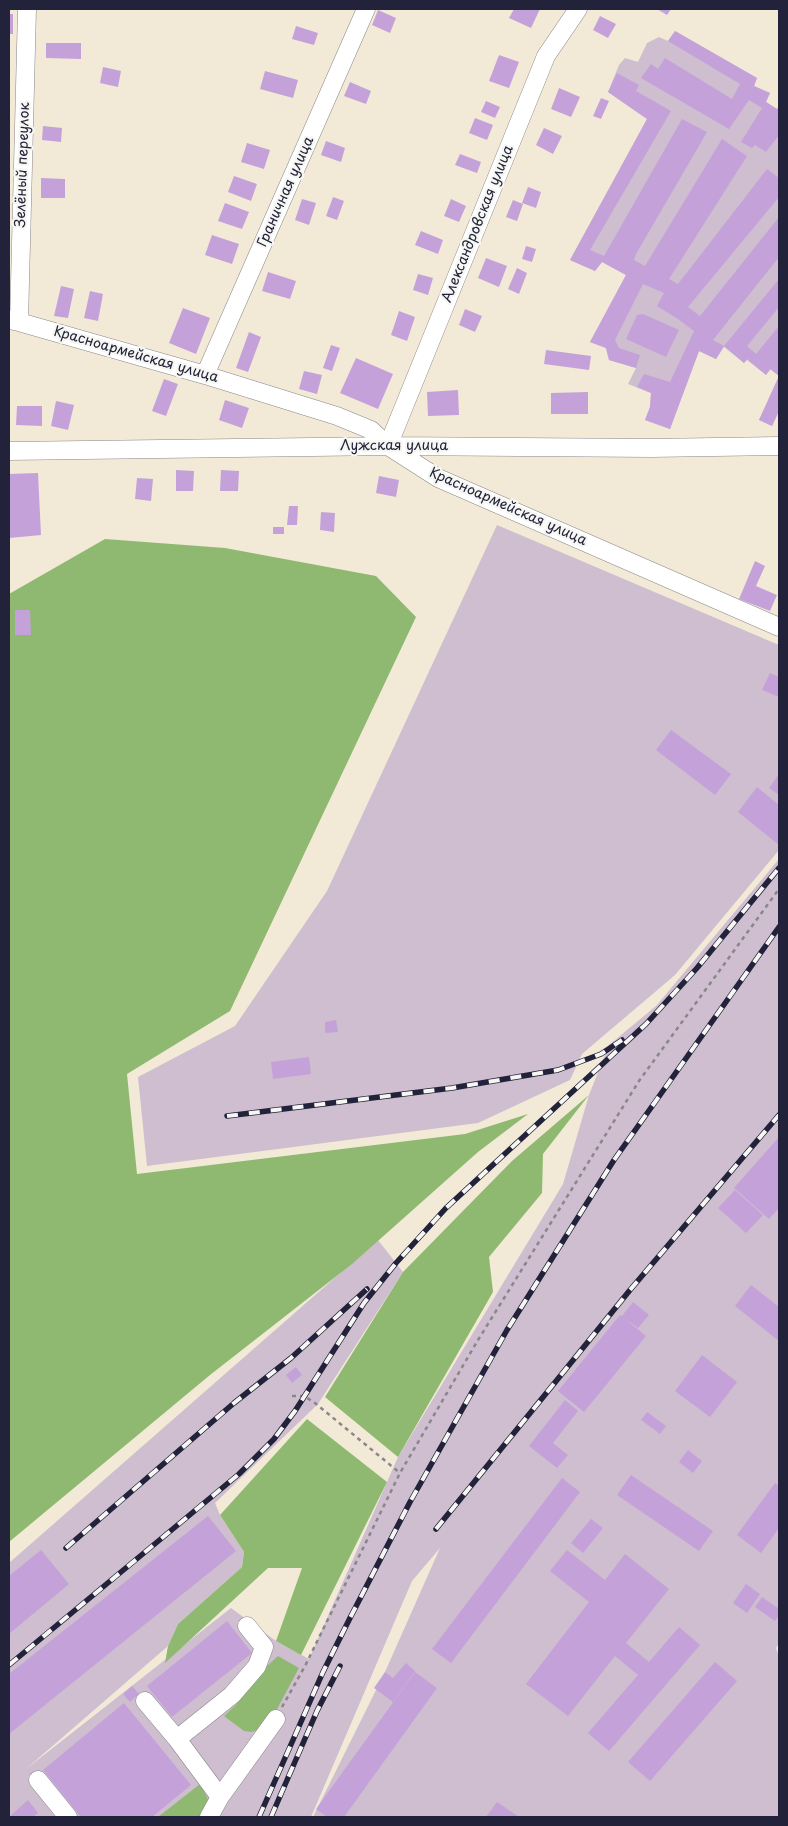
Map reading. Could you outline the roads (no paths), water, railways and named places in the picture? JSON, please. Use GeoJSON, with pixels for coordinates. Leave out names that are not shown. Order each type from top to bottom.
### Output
{"type":"FeatureCollection","features":[{"type":"Feature","properties":{"kind":"street","name":"Зелёный переулок"},"geometry":{"type":"LineString","coordinates":[[14,321],[27,9]]}},
{"type":"Feature","properties":{"kind":"street","name":"Граничная улица"},"geometry":{"type":"LineString","coordinates":[[205,375],[366,9]]}},
{"type":"Feature","properties":{"kind":"street","name":"Александровская улица"},"geometry":{"type":"LineString","coordinates":[[388,446],[546,56],[578,9]]}},
{"type":"Feature","properties":{"kind":"street","name":"Красноармейская улица"},"geometry":{"type":"LineString","coordinates":[[14,321],[205,375],[337,416],[371,430],[388,446],[438,478],[779,627]]}},
{"type":"Feature","properties":{"kind":"street","name":"Лужская улица"},"geometry":{"type":"LineString","coordinates":[[9,450],[388,446],[651,448],[779,446]]}},
{"type":"Feature","properties":{"kind":"street"},"geometry":{"type":"LineString","coordinates":[[178,1739],[232,1695],[257,1666],[264,1647],[247,1626]]}},
{"type":"Feature","properties":{"kind":"street"},"geometry":{"type":"LineString","coordinates":[[145,1701],[178,1739],[220,1798]]}},
{"type":"Feature","properties":{"kind":"street"},"geometry":{"type":"LineString","coordinates":[[209,1817],[220,1798],[276,1718]]}},
{"type":"Feature","properties":{"kind":"street"},"geometry":{"type":"LineString","coordinates":[[38,1780],[68,1817]]}},
{"type":"Feature","properties":{"kind":"railway"},"geometry":{"type":"LineString","coordinates":[[9,1665],[239,1474],[274,1439],[295,1411],[364,1303],[396,1263],[446,1208],[646,1024],[697,968],[779,868]]}},
{"type":"Feature","properties":{"kind":"railway"},"geometry":{"type":"LineString","coordinates":[[259,1817],[323,1672],[350,1618],[410,1502],[507,1330],[614,1160],[779,927]]}},
{"type":"Feature","properties":{"kind":"railway"},"geometry":{"type":"LineString","coordinates":[[227,1116],[452,1088],[558,1070],[601,1054],[622,1040]]}},
{"type":"Feature","properties":{"kind":"railway"},"geometry":{"type":"LineString","coordinates":[[436,1529],[630,1290],[779,1115]]}},
{"type":"Feature","properties":{"kind":"railway"},"geometry":{"type":"LineString","coordinates":[[66,1548],[234,1403],[291,1358],[367,1289]]}},
{"type":"Feature","properties":{"kind":"railway"},"geometry":{"type":"LineString","coordinates":[[271,1817],[317,1711],[340,1666]]}}]}
